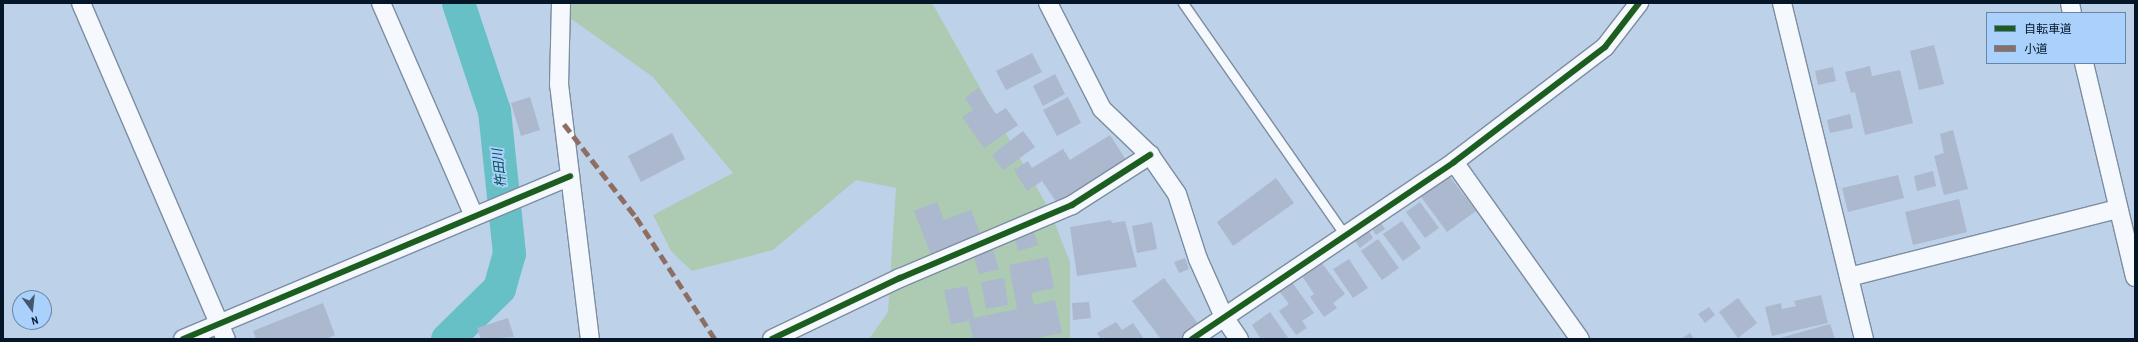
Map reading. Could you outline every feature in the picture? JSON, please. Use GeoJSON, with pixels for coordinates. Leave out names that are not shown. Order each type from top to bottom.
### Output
{"type":"FeatureCollection","features":[{"type":"Feature","properties":{"kind":"street"},"geometry":{"type":"LineString","coordinates":[[81,3],[223,331]]}},
{"type":"Feature","properties":{"kind":"street"},"geometry":{"type":"LineString","coordinates":[[381,3],[474,216]]}},
{"type":"Feature","properties":{"kind":"street"},"geometry":{"type":"LineString","coordinates":[[561,3],[559,84],[590,339]]}},
{"type":"Feature","properties":{"kind":"street"},"geometry":{"type":"LineString","coordinates":[[1048,3],[1102,109],[1150,155],[1177,194],[1198,259],[1224,317],[1239,339]]}},
{"type":"Feature","properties":{"kind":"street"},"geometry":{"type":"LineString","coordinates":[[1192,339],[1454,162],[1605,47],[1639,3]]}},
{"type":"Feature","properties":{"kind":"street"},"geometry":{"type":"LineString","coordinates":[[1782,3],[1864,339]]}},
{"type":"Feature","properties":{"kind":"street"},"geometry":{"type":"LineString","coordinates":[[2084,64],[2135,277]]}},
{"type":"Feature","properties":{"kind":"street"},"geometry":{"type":"LineString","coordinates":[[772,339],[900,278],[1072,205],[1150,155]]}},
{"type":"Feature","properties":{"kind":"street"},"geometry":{"type":"LineString","coordinates":[[1454,162],[1580,339]]}},
{"type":"Feature","properties":{"kind":"street"},"geometry":{"type":"LineString","coordinates":[[183,339],[223,331],[474,216],[570,176]]}},
{"type":"Feature","properties":{"kind":"street"},"geometry":{"type":"LineString","coordinates":[[1849,277],[2118,210]]}},
{"type":"Feature","properties":{"kind":"lane"},"geometry":{"type":"LineString","coordinates":[[1183,3],[1345,235]]}},
{"type":"Feature","properties":{"kind":"green space"},"geometry":{"type":"Polygon","coordinates":[[[549,3],[932,3],[1050,211],[1070,262],[1070,339],[869,339],[888,312],[896,188],[856,180],[773,250],[692,271],[671,251],[653,215],[733,173],[653,77],[549,3]]]}},
{"type":"Feature","properties":{"kind":"building"},"geometry":{"type":"Polygon","coordinates":[[[1934,45],[1944,84],[1919,90],[1910,51],[1934,45]]]}},
{"type":"Feature","properties":{"kind":"building"},"geometry":{"type":"Polygon","coordinates":[[[1032,53],[1042,72],[1006,90],[996,71],[1032,53]]]}},
{"type":"Feature","properties":{"kind":"building"},"geometry":{"type":"Polygon","coordinates":[[[1870,66],[1872,76],[1900,70],[1913,123],[1865,135],[1855,92],[1851,93],[1845,72],[1870,66]]]}},
{"type":"Feature","properties":{"kind":"building"},"geometry":{"type":"Polygon","coordinates":[[[1833,67],[1836,81],[1818,85],[1815,71],[1833,67]]]}},
{"type":"Feature","properties":{"kind":"building"},"geometry":{"type":"Polygon","coordinates":[[[1055,74],[1065,94],[1043,106],[1033,86],[1055,74]]]}},
{"type":"Feature","properties":{"kind":"building"},"geometry":{"type":"Polygon","coordinates":[[[978,88],[996,114],[1006,108],[1018,125],[984,148],[962,117],[973,110],[965,98],[978,88]]]}},
{"type":"Feature","properties":{"kind":"building"},"geometry":{"type":"Polygon","coordinates":[[[530,97],[540,130],[521,136],[511,103],[530,97]]]}},
{"type":"Feature","properties":{"kind":"building"},"geometry":{"type":"Polygon","coordinates":[[[1068,97],[1081,123],[1057,136],[1043,110],[1068,97]]]}},
{"type":"Feature","properties":{"kind":"building"},"geometry":{"type":"Polygon","coordinates":[[[1850,114],[1853,128],[1830,133],[1827,120],[1850,114]]]}},
{"type":"Feature","properties":{"kind":"building"},"geometry":{"type":"Polygon","coordinates":[[[1953,130],[1968,189],[1944,195],[1934,156],[1944,153],[1940,134],[1953,130]]]}},
{"type":"Feature","properties":{"kind":"building"},"geometry":{"type":"Polygon","coordinates":[[[1023,131],[1035,147],[1003,170],[992,155],[1023,131]]]}},
{"type":"Feature","properties":{"kind":"building"},"geometry":{"type":"Polygon","coordinates":[[[672,133],[685,159],[641,182],[628,156],[672,133]]]}},
{"type":"Feature","properties":{"kind":"building"},"geometry":{"type":"Polygon","coordinates":[[[1110,135],[1126,160],[1057,203],[1042,181],[1027,191],[1014,170],[1028,161],[1032,168],[1063,149],[1070,160],[1110,135]]]}},
{"type":"Feature","properties":{"kind":"building"},"geometry":{"type":"Polygon","coordinates":[[[1933,171],[1936,186],[1917,191],[1914,176],[1933,171]]]}},
{"type":"Feature","properties":{"kind":"building"},"geometry":{"type":"Polygon","coordinates":[[[1447,173],[1476,211],[1447,232],[1419,194],[1447,173]]]}},
{"type":"Feature","properties":{"kind":"building"},"geometry":{"type":"Polygon","coordinates":[[[1898,175],[1904,198],[1848,212],[1842,188],[1898,175]]]}},
{"type":"Feature","properties":{"kind":"building"},"geometry":{"type":"Polygon","coordinates":[[[1276,178],[1294,203],[1233,246],[1217,222],[1276,178]]]}},
{"type":"Feature","properties":{"kind":"building"},"geometry":{"type":"Polygon","coordinates":[[[1959,199],[1967,232],[1913,245],[1905,212],[1959,199]]]}},
{"type":"Feature","properties":{"kind":"building"},"geometry":{"type":"Polygon","coordinates":[[[937,202],[944,220],[971,210],[981,236],[931,255],[914,211],[937,202]]]}},
{"type":"Feature","properties":{"kind":"building"},"geometry":{"type":"Polygon","coordinates":[[[1420,202],[1439,228],[1425,238],[1406,212],[1420,202]]]}},
{"type":"Feature","properties":{"kind":"building"},"geometry":{"type":"Polygon","coordinates":[[[1111,220],[1112,223],[1125,221],[1137,267],[1077,276],[1070,227],[1111,220]]]}},
{"type":"Feature","properties":{"kind":"building"},"geometry":{"type":"Polygon","coordinates":[[[1379,220],[1385,229],[1376,235],[1371,227],[1379,220]]]}},
{"type":"Feature","properties":{"kind":"building"},"geometry":{"type":"Polygon","coordinates":[[[1402,221],[1421,248],[1403,261],[1383,234],[1402,221]]]}},
{"type":"Feature","properties":{"kind":"building"},"geometry":{"type":"Polygon","coordinates":[[[1152,222],[1157,249],[1137,253],[1132,226],[1152,222]]]}},
{"type":"Feature","properties":{"kind":"building"},"geometry":{"type":"Polygon","coordinates":[[[1367,228],[1373,238],[1360,248],[1353,238],[1367,228]]]}},
{"type":"Feature","properties":{"kind":"building"},"geometry":{"type":"Polygon","coordinates":[[[1033,229],[1038,245],[1018,251],[1014,234],[1033,229]]]}},
{"type":"Feature","properties":{"kind":"building"},"geometry":{"type":"Polygon","coordinates":[[[1378,239],[1399,268],[1382,280],[1361,251],[1378,239]]]}},
{"type":"Feature","properties":{"kind":"building"},"geometry":{"type":"Polygon","coordinates":[[[992,247],[999,269],[979,274],[973,253],[992,247]]]}},
{"type":"Feature","properties":{"kind":"building"},"geometry":{"type":"Polygon","coordinates":[[[1048,257],[1054,288],[1031,293],[1034,305],[1055,300],[1062,333],[1031,339],[973,339],[969,321],[951,324],[944,290],[967,286],[974,318],[1017,309],[1009,265],[1048,257]]]}},
{"type":"Feature","properties":{"kind":"building"},"geometry":{"type":"Polygon","coordinates":[[[1185,258],[1189,269],[1179,273],[1174,262],[1185,258]]]}},
{"type":"Feature","properties":{"kind":"building"},"geometry":{"type":"Polygon","coordinates":[[[1349,259],[1368,288],[1353,298],[1333,269],[1349,259]]]}},
{"type":"Feature","properties":{"kind":"building"},"geometry":{"type":"Polygon","coordinates":[[[1321,262],[1345,294],[1333,303],[1337,308],[1324,317],[1310,297],[1314,294],[1302,276],[1321,262]]]}},
{"type":"Feature","properties":{"kind":"building"},"geometry":{"type":"Polygon","coordinates":[[[1004,278],[1008,305],[986,309],[981,282],[1004,278]]]}},
{"type":"Feature","properties":{"kind":"building"},"geometry":{"type":"Polygon","coordinates":[[[1164,278],[1199,325],[1181,339],[1161,339],[1132,301],[1164,278]]]}},
{"type":"Feature","properties":{"kind":"building"},"geometry":{"type":"Polygon","coordinates":[[[1292,282],[1314,313],[1302,321],[1307,328],[1296,335],[1279,311],[1289,304],[1279,291],[1292,282]]]}},
{"type":"Feature","properties":{"kind":"building"},"geometry":{"type":"Polygon","coordinates":[[[1821,295],[1828,323],[1772,336],[1765,307],[1781,303],[1782,309],[1796,306],[1794,301],[1821,295]]]}},
{"type":"Feature","properties":{"kind":"building"},"geometry":{"type":"Polygon","coordinates":[[[1738,298],[1757,323],[1738,338],[1719,312],[1738,298]]]}},
{"type":"Feature","properties":{"kind":"building"},"geometry":{"type":"Polygon","coordinates":[[[1089,302],[1091,318],[1073,320],[1072,303],[1089,302]]]}},
{"type":"Feature","properties":{"kind":"building"},"geometry":{"type":"Polygon","coordinates":[[[323,303],[335,335],[326,339],[256,339],[253,331],[323,303]]]}},
{"type":"Feature","properties":{"kind":"building"},"geometry":{"type":"Polygon","coordinates":[[[1709,307],[1715,315],[1705,323],[1698,314],[1709,307]]]}},
{"type":"Feature","properties":{"kind":"building"},"geometry":{"type":"Polygon","coordinates":[[[1270,312],[1289,339],[1261,339],[1252,325],[1270,312]]]}},
{"type":"Feature","properties":{"kind":"building"},"geometry":{"type":"Polygon","coordinates":[[[508,318],[514,337],[481,339],[477,328],[508,318]]]}},
{"type":"Feature","properties":{"kind":"building"},"geometry":{"type":"Polygon","coordinates":[[[1116,322],[1122,330],[1133,323],[1144,339],[1101,339],[1097,333],[1116,322]]]}},
{"type":"Feature","properties":{"kind":"building"},"geometry":{"type":"Polygon","coordinates":[[[1830,324],[1835,339],[1776,339],[1830,324]]]}},
{"type":"Feature","properties":{"kind":"building"},"geometry":{"type":"Polygon","coordinates":[[[1690,333],[1694,339],[1681,339],[1690,333]]]}},
{"type":"Feature","properties":{"kind":"waterway","name":"杵田川"},"geometry":{"type":"LineString","coordinates":[[447,339],[499,288],[509,253],[494,111],[458,3]]}},
{"type":"Feature","properties":{"kind":"marked path"},"geometry":{"type":"LineString","coordinates":[[564,124],[636,217],[715,339]]}},
{"type":"Feature","properties":{"kind":"cycle path"},"geometry":{"type":"LineString","coordinates":[[1192,339],[1454,162],[1605,47],[1639,3]]}},
{"type":"Feature","properties":{"kind":"cycle path"},"geometry":{"type":"LineString","coordinates":[[772,339],[900,278],[1072,205],[1150,155]]}},
{"type":"Feature","properties":{"kind":"cycle path"},"geometry":{"type":"LineString","coordinates":[[183,339],[570,176]]}}]}
